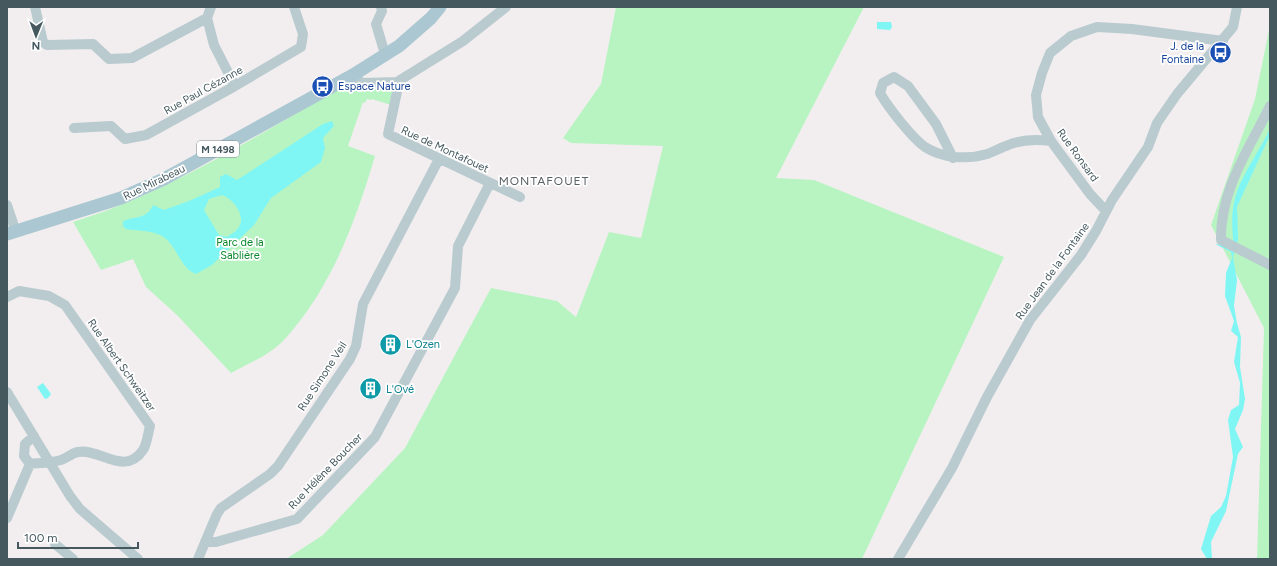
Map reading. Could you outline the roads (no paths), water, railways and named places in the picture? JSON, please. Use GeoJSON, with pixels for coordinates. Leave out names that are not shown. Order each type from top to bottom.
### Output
{"type":"FeatureCollection","features":[{"type":"Feature","properties":{"kind":"main road","name":"Rue Mirabeau"},"geometry":{"type":"LineString","coordinates":[[12,229],[121,198],[164,179],[353,75],[414,34],[440,7]]}},
{"type":"Feature","properties":{"kind":"street"},"geometry":{"type":"LineString","coordinates":[[35,7],[43,42],[47,45],[93,44],[109,59],[132,58],[207,18]]}},
{"type":"Feature","properties":{"kind":"street"},"geometry":{"type":"LineString","coordinates":[[211,7],[207,18],[214,45],[235,86]]}},
{"type":"Feature","properties":{"kind":"street","name":"Rue Paul Cézanne"},"geometry":{"type":"LineString","coordinates":[[74,128],[111,126],[125,139],[146,135],[301,48],[303,34],[294,7]]}},
{"type":"Feature","properties":{"kind":"street"},"geometry":{"type":"LineString","coordinates":[[381,7],[382,10],[376,24],[386,54]]}},
{"type":"Feature","properties":{"kind":"street"},"geometry":{"type":"LineString","coordinates":[[353,75],[357,80],[363,82],[397,82],[463,41],[506,7]]}},
{"type":"Feature","properties":{"kind":"street","name":"Rue Jean de la Fontaine"},"geometry":{"type":"LineString","coordinates":[[898,559],[952,468],[994,384],[1030,320],[1081,255],[1106,211],[1148,147],[1157,123],[1177,94],[1223,41],[1233,27],[1237,7]]}},
{"type":"Feature","properties":{"kind":"street","name":"Rue Ronsard"},"geometry":{"type":"LineString","coordinates":[[1106,211],[1090,194],[1051,141],[1038,116],[1036,95],[1042,72],[1050,53],[1071,36],[1097,27],[1132,29],[1223,41]]}},
{"type":"Feature","properties":{"kind":"street"},"geometry":{"type":"LineString","coordinates":[[953,158],[936,124],[908,86],[894,77],[883,83],[880,93],[887,106],[902,123],[925,147],[953,158],[986,155],[1009,144],[1035,138],[1051,141]]}},
{"type":"Feature","properties":{"kind":"street","name":"Rue de Montafouet"},"geometry":{"type":"LineString","coordinates":[[397,82],[388,134],[520,197]]}},
{"type":"Feature","properties":{"kind":"street"},"geometry":{"type":"LineString","coordinates":[[1270,106],[1232,178],[1220,220],[1221,240],[1270,265]]}},
{"type":"Feature","properties":{"kind":"street","name":"Rue Simone Veil"},"geometry":{"type":"LineString","coordinates":[[198,559],[222,508],[270,474],[278,466],[350,359],[356,346],[364,304],[439,159]]}},
{"type":"Feature","properties":{"kind":"street","name":"Rue Hélène Boucher"},"geometry":{"type":"LineString","coordinates":[[205,542],[213,543],[297,519],[375,438],[455,288],[458,246],[490,183]]}},
{"type":"Feature","properties":{"kind":"street"},"geometry":{"type":"LineString","coordinates":[[7,205],[12,229]]}},
{"type":"Feature","properties":{"kind":"street","name":"Rue Albert Schweitzer"},"geometry":{"type":"LineString","coordinates":[[7,297],[19,292],[49,296],[66,305],[150,426],[143,450],[131,461],[116,462],[89,452],[76,452],[62,460],[50,463]]}},
{"type":"Feature","properties":{"kind":"street"},"geometry":{"type":"LineString","coordinates":[[7,392],[70,496],[80,509],[138,559]]}},
{"type":"Feature","properties":{"kind":"street"},"geometry":{"type":"LineString","coordinates":[[30,464],[24,456],[25,444],[34,436]]}},
{"type":"Feature","properties":{"kind":"street"},"geometry":{"type":"LineString","coordinates":[[30,464],[50,463]]}},
{"type":"Feature","properties":{"kind":"street"},"geometry":{"type":"LineString","coordinates":[[7,518],[30,464]]}},
{"type":"Feature","properties":{"kind":"street"},"geometry":{"type":"LineString","coordinates":[[55,544],[73,559]]}},
{"type":"Feature","properties":{"kind":"water"},"geometry":{"type":"Polygon","coordinates":[[[877,22],[891,22],[892,27],[890,30],[877,29],[877,22]]]}},
{"type":"Feature","properties":{"kind":"water"},"geometry":{"type":"Polygon","coordinates":[[[332,121],[334,126],[323,138],[325,148],[321,162],[271,198],[254,225],[212,265],[196,274],[190,271],[166,239],[160,235],[148,231],[126,229],[123,226],[123,221],[148,213],[153,205],[164,210],[220,187],[220,177],[226,174],[237,180],[323,124],[332,121]],[[222,195],[209,199],[204,210],[219,235],[227,237],[238,228],[241,218],[237,208],[222,195]]]}},
{"type":"Feature","properties":{"kind":"water"},"geometry":{"type":"Polygon","coordinates":[[[1270,128],[1270,135],[1237,207],[1238,239],[1233,257],[1237,280],[1234,306],[1241,337],[1240,367],[1245,399],[1243,410],[1235,429],[1243,447],[1238,454],[1226,511],[1211,542],[1212,559],[1207,559],[1201,549],[1211,516],[1221,507],[1226,496],[1233,457],[1228,420],[1231,410],[1239,405],[1240,383],[1234,362],[1238,337],[1231,331],[1234,321],[1225,296],[1226,273],[1232,258],[1231,252],[1215,244],[1234,246],[1232,221],[1238,190],[1270,128]]]}},
{"type":"Feature","properties":{"kind":"water"},"geometry":{"type":"Polygon","coordinates":[[[43,383],[51,394],[45,399],[37,387],[43,383]]]}},
{"type":"Feature","properties":{"kind":"place","name":"J. de la Fontaine"},"geometry":{"type":"Point","coordinates":[1220,52]}},
{"type":"Feature","properties":{"kind":"place","name":"Espace Nature"},"geometry":{"type":"Point","coordinates":[323,86]}},
{"type":"Feature","properties":{"kind":"place","name":"L'Ozen"},"geometry":{"type":"Point","coordinates":[391,344]}},
{"type":"Feature","properties":{"kind":"place","name":"L'Ové"},"geometry":{"type":"Point","coordinates":[370,389]}},
{"type":"Feature","properties":{"kind":"district","name":"MONTAFOUET"},"geometry":{"type":"Point","coordinates":[544,181]}},
{"type":"Feature","properties":{"kind":"park label","name":"Parc de la Sablière"},"geometry":{"type":"Point","coordinates":[240,248]}}]}
